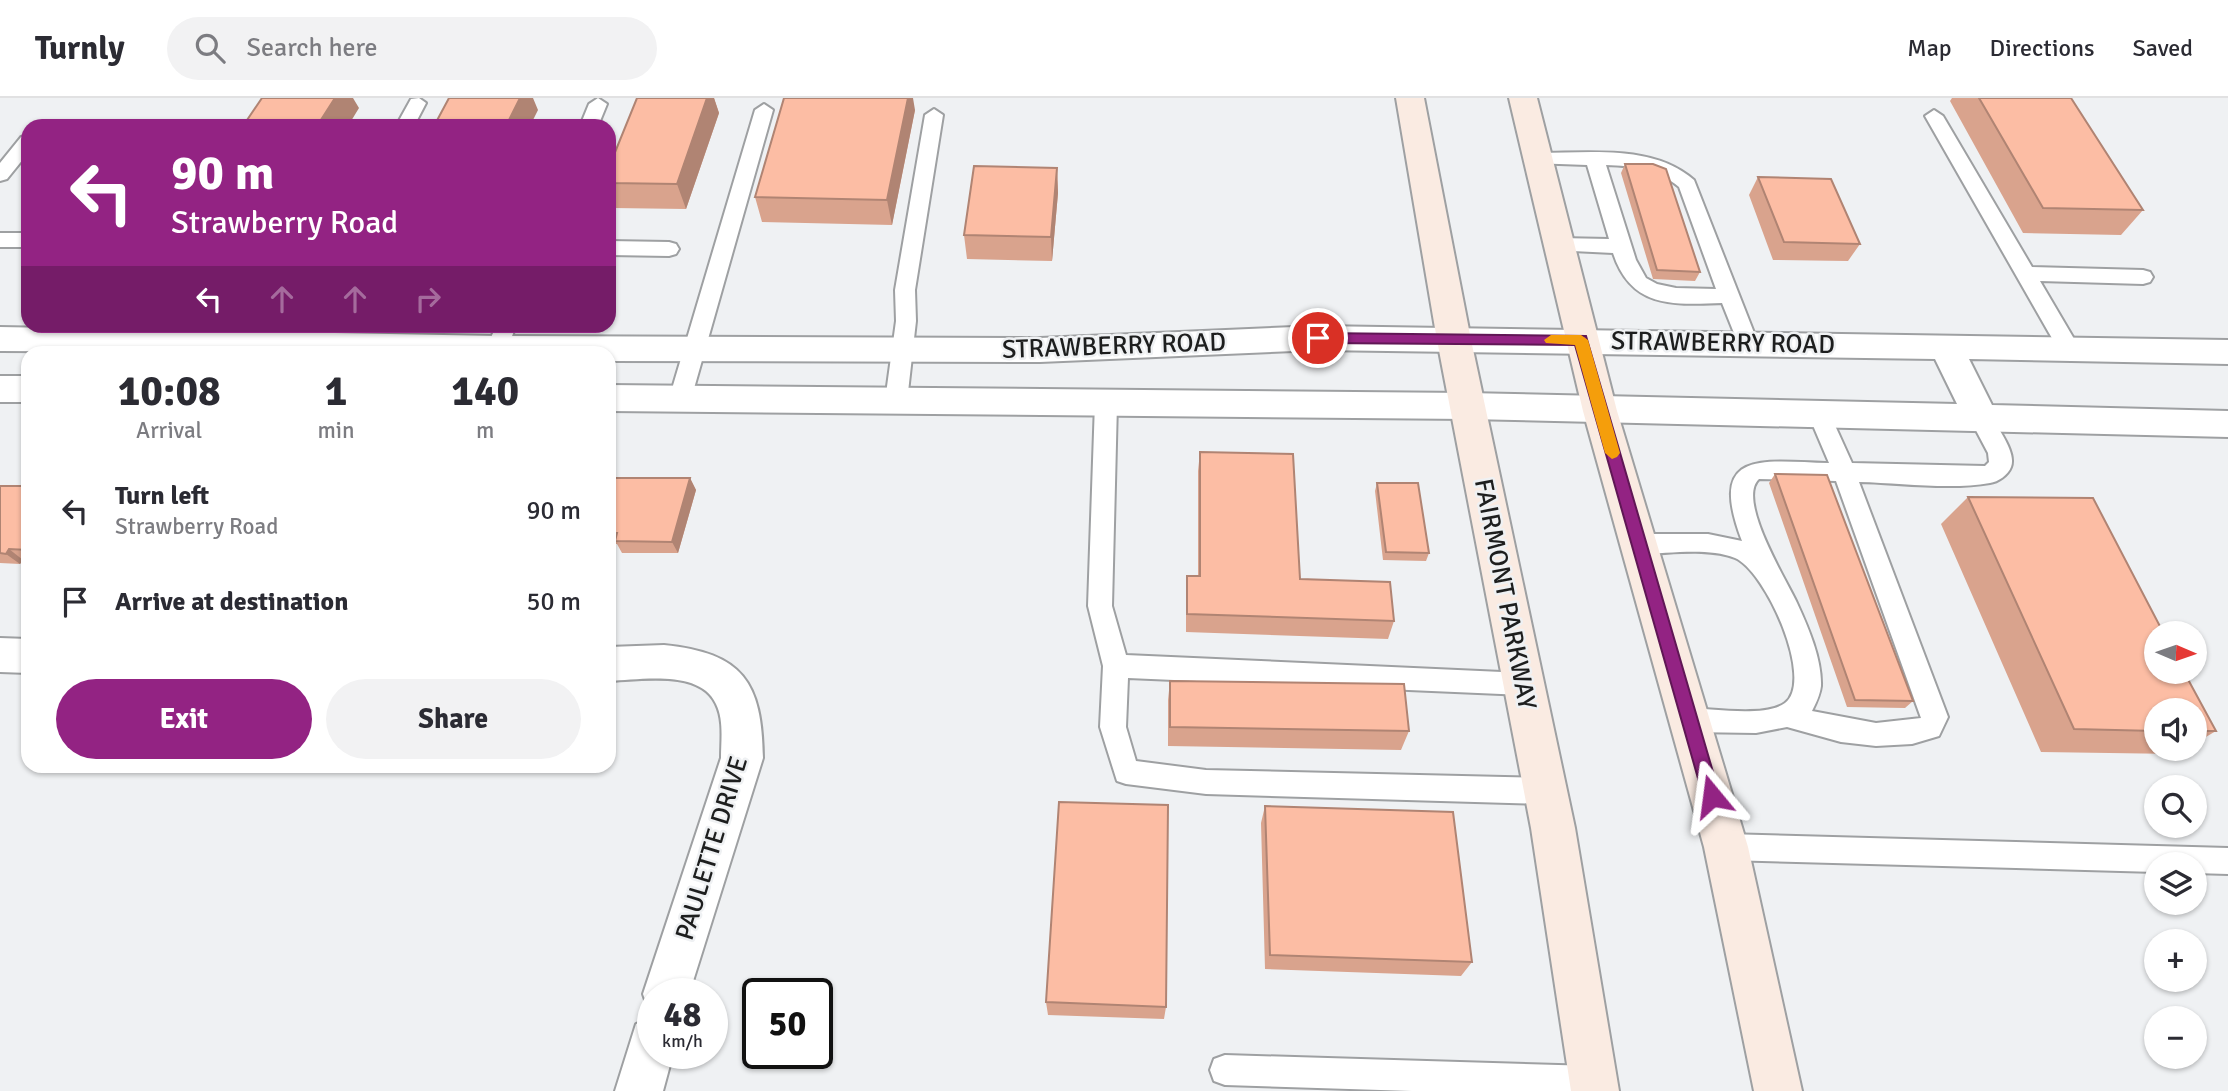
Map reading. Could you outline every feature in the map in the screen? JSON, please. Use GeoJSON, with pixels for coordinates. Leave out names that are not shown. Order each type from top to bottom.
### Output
{"type":"FeatureCollection","features":[{"type":"Feature","properties":{"kind":"main road","name":"FAIRMONT PARKWAY"},"geometry":{"type":"LineString","coordinates":[[1410,98],[1454,340],[1546,791],[1594,1086]]}},
{"type":"Feature","properties":{"kind":"main road"},"geometry":{"type":"LineString","coordinates":[[1523,99],[1600,411],[1726,847],[1778,1091]]}},
{"type":"Feature","properties":{"kind":"street","name":"STRAWBERRY ROAD"},"geometry":{"type":"LineString","coordinates":[[0,339],[79,333],[610,346]]}},
{"type":"Feature","properties":{"kind":"street","name":"STRAWBERRY ROAD"},"geometry":{"type":"LineString","coordinates":[[616,346],[694,349],[1040,350],[1318,338],[2228,352]]}},
{"type":"Feature","properties":{"kind":"street"},"geometry":{"type":"LineString","coordinates":[[1946,346],[1981,419]]}},
{"type":"Feature","properties":{"kind":"street"},"geometry":{"type":"LineString","coordinates":[[0,389],[21,389]]}},
{"type":"Feature","properties":{"kind":"street","name":"STRAWBERRY ROAD"},"geometry":{"type":"LineString","coordinates":[[616,398],[1468,407],[2226,427]]}},
{"type":"Feature","properties":{"kind":"street"},"geometry":{"type":"LineString","coordinates":[[0,655],[21,656]]}},
{"type":"Feature","properties":{"kind":"street","name":"PAULETTE DRIVE"},"geometry":{"type":"LineString","coordinates":[[616,664],[666,661],[691,664],[709,670],[726,680],[734,696],[744,734],[742,758],[672,978]]}},
{"type":"Feature","properties":{"kind":"street"},"geometry":{"type":"LineString","coordinates":[[639,1091],[645,1069]]}},
{"type":"Feature","properties":{"kind":"lane"},"geometry":{"type":"LineString","coordinates":[[409,119],[417,103]]}},
{"type":"Feature","properties":{"kind":"lane"},"geometry":{"type":"LineString","coordinates":[[592,119],[598,104]]}},
{"type":"Feature","properties":{"kind":"lane"},"geometry":{"type":"LineString","coordinates":[[680,399],[764,110]]}},
{"type":"Feature","properties":{"kind":"lane"},"geometry":{"type":"LineString","coordinates":[[896,401],[906,321],[905,290],[934,115]]}},
{"type":"Feature","properties":{"kind":"lane"},"geometry":{"type":"LineString","coordinates":[[1934,116],[2069,349]]}},
{"type":"Feature","properties":{"kind":"lane"},"geometry":{"type":"LineString","coordinates":[[0,175],[21,150]]}},
{"type":"Feature","properties":{"kind":"lane"},"geometry":{"type":"LineString","coordinates":[[1538,159],[1595,160],[1661,166],[1682,177],[1690,191],[1747,343]]}},
{"type":"Feature","properties":{"kind":"lane"},"geometry":{"type":"LineString","coordinates":[[1595,160],[1632,274],[1643,285],[1658,292],[1730,296]]}},
{"type":"Feature","properties":{"kind":"lane"},"geometry":{"type":"LineString","coordinates":[[0,240],[21,240]]}},
{"type":"Feature","properties":{"kind":"lane"},"geometry":{"type":"LineString","coordinates":[[1559,245],[1621,246]]}},
{"type":"Feature","properties":{"kind":"lane"},"geometry":{"type":"LineString","coordinates":[[616,248],[669,249]]}},
{"type":"Feature","properties":{"kind":"lane"},"geometry":{"type":"LineString","coordinates":[[2024,274],[2143,277]]}},
{"type":"Feature","properties":{"kind":"lane"},"geometry":{"type":"LineString","coordinates":[[1106,403],[1100,606],[1116,666],[1113,727],[1126,772],[1206,782],[1546,791]]}},
{"type":"Feature","properties":{"kind":"lane"},"geometry":{"type":"LineString","coordinates":[[1690,720],[1764,720],[1788,716],[1848,733],[1912,733],[1930,728],[1935,717],[1821,416]]}},
{"type":"Feature","properties":{"kind":"lane"},"geometry":{"type":"LineString","coordinates":[[1765,569],[1744,509],[1741,488],[1746,476],[1756,471],[1773,470],[1991,474],[2001,465],[1999,453],[1981,419]]}},
{"type":"Feature","properties":{"kind":"lane"},"geometry":{"type":"LineString","coordinates":[[1639,544],[1723,545],[1745,552],[1765,569],[1779,589],[1804,662],[1808,684],[1804,704],[1788,716]]}},
{"type":"Feature","properties":{"kind":"lane"},"geometry":{"type":"LineString","coordinates":[[1116,666],[1524,684]]}},
{"type":"Feature","properties":{"kind":"lane"},"geometry":{"type":"LineString","coordinates":[[1726,847],[2228,861]]}},
{"type":"Feature","properties":{"kind":"lane"},"geometry":{"type":"LineString","coordinates":[[1226,1070],[1594,1086]]}},
{"type":"Feature","properties":{"kind":"building"},"geometry":{"type":"Polygon","coordinates":[[[262,98],[335,98],[322,119],[248,119],[262,98]]]}},
{"type":"Feature","properties":{"kind":"building"},"geometry":{"type":"Polygon","coordinates":[[[449,98],[520,98],[510,119],[438,119],[449,98]]]}},
{"type":"Feature","properties":{"kind":"building"},"geometry":{"type":"Polygon","coordinates":[[[637,98],[707,98],[677,184],[616,183],[616,150],[637,98]]]}},
{"type":"Feature","properties":{"kind":"building"},"geometry":{"type":"Polygon","coordinates":[[[784,98],[908,98],[887,200],[755,197],[784,98]]]}},
{"type":"Feature","properties":{"kind":"building"},"geometry":{"type":"Polygon","coordinates":[[[1979,98],[2071,98],[2143,210],[2043,208],[1979,98]]]}},
{"type":"Feature","properties":{"kind":"building"},"geometry":{"type":"Polygon","coordinates":[[[1625,164],[1653,164],[1666,169],[1700,272],[1657,270],[1625,164]]]}},
{"type":"Feature","properties":{"kind":"building"},"geometry":{"type":"Polygon","coordinates":[[[974,166],[1057,168],[1051,237],[964,235],[974,166]]]}},
{"type":"Feature","properties":{"kind":"building"},"geometry":{"type":"Polygon","coordinates":[[[1758,177],[1831,179],[1860,244],[1784,242],[1758,177]]]}},
{"type":"Feature","properties":{"kind":"building"},"geometry":{"type":"Polygon","coordinates":[[[1200,452],[1293,454],[1300,579],[1390,582],[1394,621],[1187,614],[1187,576],[1200,576],[1200,452]]]}},
{"type":"Feature","properties":{"kind":"building"},"geometry":{"type":"Polygon","coordinates":[[[1775,474],[1827,475],[1913,701],[1855,700],[1775,474]]]}},
{"type":"Feature","properties":{"kind":"building"},"geometry":{"type":"Polygon","coordinates":[[[616,478],[690,478],[672,542],[616,541],[616,478]]]}},
{"type":"Feature","properties":{"kind":"building"},"geometry":{"type":"Polygon","coordinates":[[[1377,483],[1418,483],[1429,553],[1386,552],[1377,483]]]}},
{"type":"Feature","properties":{"kind":"building"},"geometry":{"type":"Polygon","coordinates":[[[0,486],[21,486],[21,550],[9,549],[6,554],[0,553],[0,486]]]}},
{"type":"Feature","properties":{"kind":"building"},"geometry":{"type":"Polygon","coordinates":[[[1968,497],[2093,498],[2157,621],[2144,621],[2144,684],[2191,684],[2198,698],[2144,698],[2144,731],[2074,729],[1968,497]]]}},
{"type":"Feature","properties":{"kind":"building"},"geometry":{"type":"Polygon","coordinates":[[[1170,681],[1404,684],[1409,731],[1170,727],[1170,681]]]}},
{"type":"Feature","properties":{"kind":"building"},"geometry":{"type":"Polygon","coordinates":[[[2207,714],[2216,731],[2207,731],[2207,714]]]}},
{"type":"Feature","properties":{"kind":"building"},"geometry":{"type":"Polygon","coordinates":[[[1059,802],[1168,805],[1166,1007],[1046,1002],[1059,802]]]}},
{"type":"Feature","properties":{"kind":"building"},"geometry":{"type":"Polygon","coordinates":[[[1265,806],[1453,812],[1472,962],[1270,955],[1265,806]]]}},
{"type":"Feature","properties":{"kind":"slow traffic"},"geometry":{"type":"LineString","coordinates":[[1551,340],[1581,340],[1612,453]]}},
{"type":"Feature","properties":{"kind":"route"},"geometry":{"type":"LineString","coordinates":[[1318,338],[1581,340],[1712,796]]}}]}
